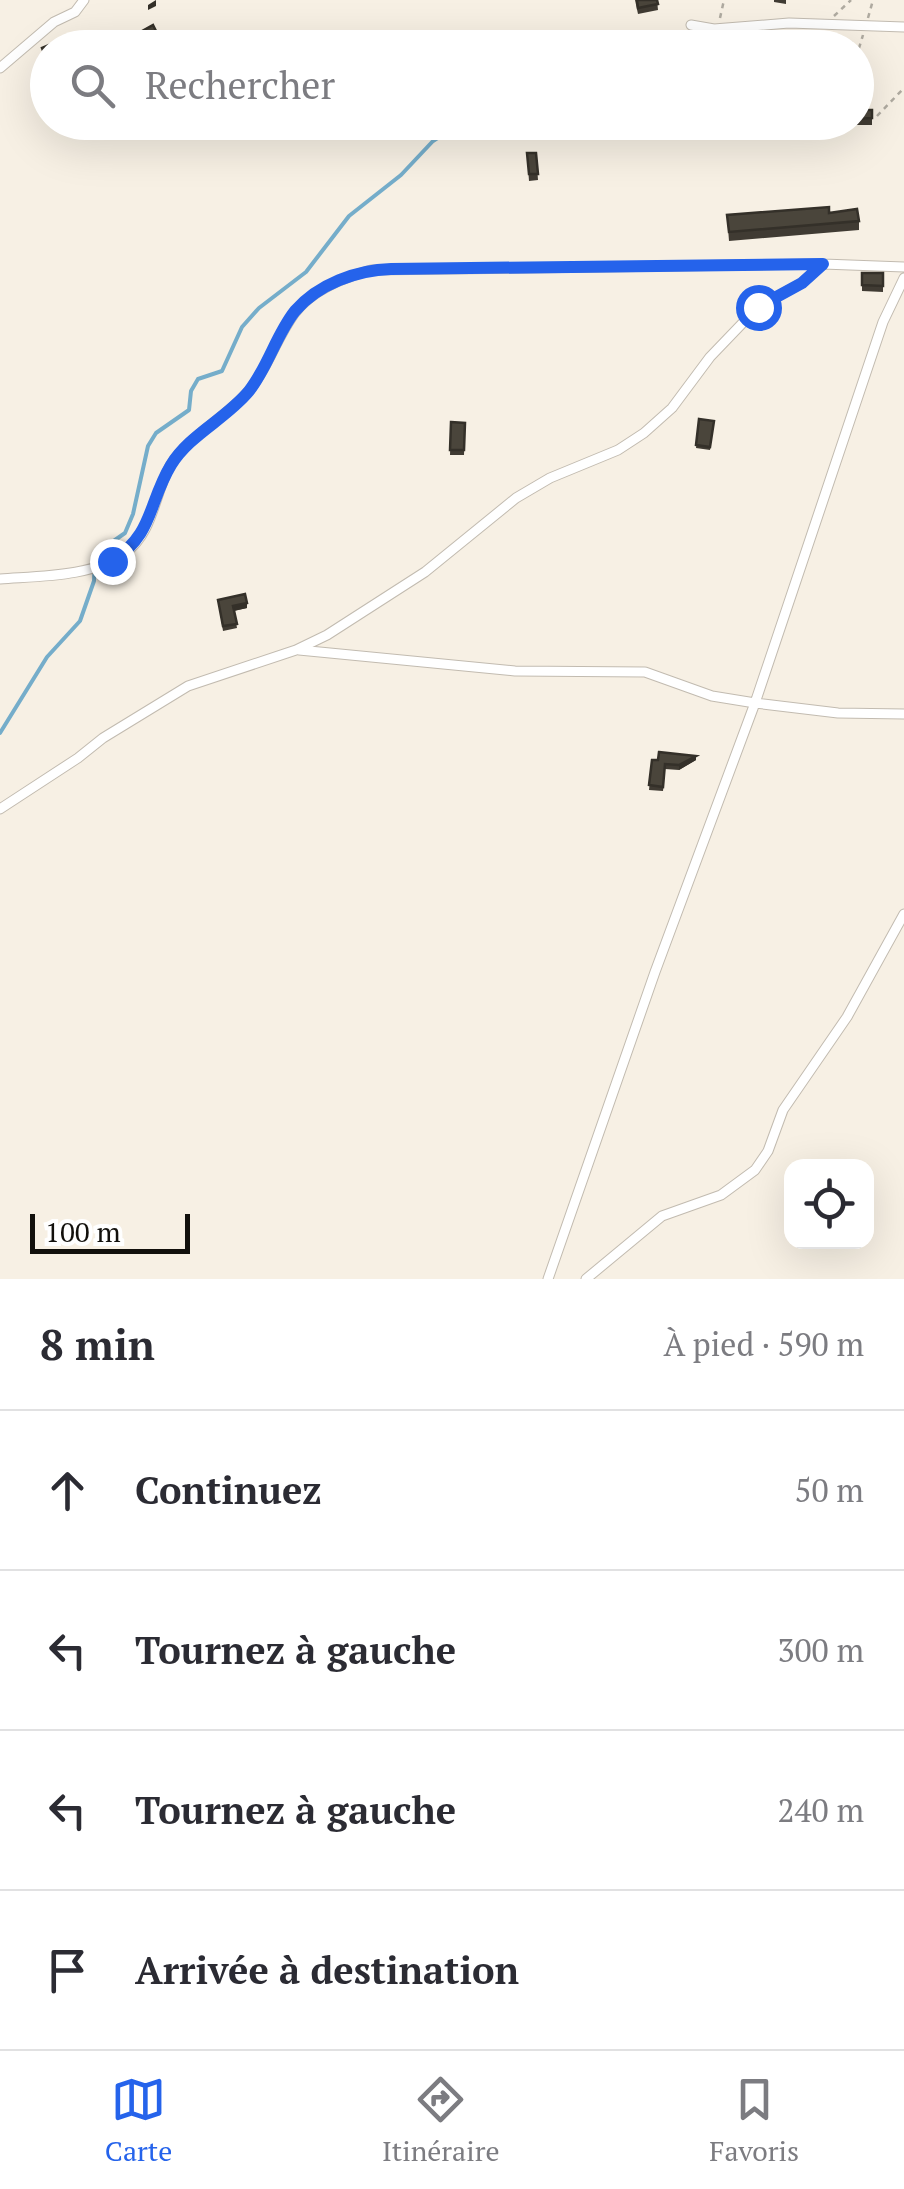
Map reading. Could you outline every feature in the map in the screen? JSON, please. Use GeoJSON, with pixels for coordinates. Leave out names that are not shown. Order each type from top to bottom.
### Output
{"type":"FeatureCollection","features":[{"type":"Feature","properties":{"kind":"street"},"geometry":{"type":"LineString","coordinates":[[45,30],[75,12],[84,0]]}},
{"type":"Feature","properties":{"kind":"street"},"geometry":{"type":"LineString","coordinates":[[691,26],[904,27]]}},
{"type":"Feature","properties":{"kind":"street"},"geometry":{"type":"LineString","coordinates":[[0,68],[30,42]]}},
{"type":"Feature","properties":{"kind":"street"},"geometry":{"type":"LineString","coordinates":[[0,580],[86,568],[112,561],[129,550],[144,530],[170,466],[250,389],[296,311],[328,286],[351,276],[391,269],[823,264],[904,267]]}},
{"type":"Feature","properties":{"kind":"street"},"geometry":{"type":"LineString","coordinates":[[0,809],[103,738],[188,686],[296,650],[327,635],[425,572],[516,498],[550,478],[618,450],[644,433],[672,408],[710,357],[758,307],[802,283],[823,264]]}},
{"type":"Feature","properties":{"kind":"street"},"geometry":{"type":"LineString","coordinates":[[548,1279],[642,1006],[755,703],[882,322],[904,278]]}},
{"type":"Feature","properties":{"kind":"street"},"geometry":{"type":"LineString","coordinates":[[296,650],[514,671],[645,672],[712,696],[755,703],[838,713],[904,714]]}},
{"type":"Feature","properties":{"kind":"street"},"geometry":{"type":"LineString","coordinates":[[586,1279],[662,1216],[721,1195],[756,1170],[768,1151],[783,1110],[848,1017],[904,914]]}},
{"type":"Feature","properties":{"kind":"path"},"geometry":{"type":"LineString","coordinates":[[716,28],[724,0]]}},
{"type":"Feature","properties":{"kind":"path"},"geometry":{"type":"LineString","coordinates":[[824,24],[851,0]]}},
{"type":"Feature","properties":{"kind":"path"},"geometry":{"type":"LineString","coordinates":[[877,116],[904,88]]}},
{"type":"Feature","properties":{"kind":"building"},"geometry":{"type":"Polygon","coordinates":[[[637,0],[657,0],[658,4],[638,8],[637,0]]]}},
{"type":"Feature","properties":{"kind":"building"},"geometry":{"type":"Polygon","coordinates":[[[527,153],[536,153],[538,174],[529,174],[527,153]]]}},
{"type":"Feature","properties":{"kind":"building"},"geometry":{"type":"Polygon","coordinates":[[[829,207],[829,213],[857,209],[859,221],[729,232],[727,215],[829,207]]]}},
{"type":"Feature","properties":{"kind":"building"},"geometry":{"type":"Polygon","coordinates":[[[862,273],[883,273],[883,286],[862,285],[862,273]]]}},
{"type":"Feature","properties":{"kind":"building"},"geometry":{"type":"Polygon","coordinates":[[[699,419],[714,421],[710,447],[696,445],[699,419]]]}},
{"type":"Feature","properties":{"kind":"building"},"geometry":{"type":"Polygon","coordinates":[[[451,422],[465,423],[464,450],[450,450],[451,422]]]}},
{"type":"Feature","properties":{"kind":"building"},"geometry":{"type":"Polygon","coordinates":[[[245,594],[247,603],[233,606],[237,624],[223,626],[218,600],[245,594]]]}},
{"type":"Feature","properties":{"kind":"building"},"geometry":{"type":"Polygon","coordinates":[[[659,752],[696,756],[679,765],[665,764],[663,787],[649,785],[652,760],[658,760],[659,752]]]}},
{"type":"Feature","properties":{"kind":"waterway"},"geometry":{"type":"LineString","coordinates":[[0,733],[47,657],[80,621],[94,581],[95,554],[125,533],[148,446],[156,433],[189,410],[191,391],[198,379],[222,371],[242,327],[259,308],[306,272],[349,216],[401,175],[435,140]]}},
{"type":"Feature","properties":{"kind":"route"},"geometry":{"type":"LineString","coordinates":[[112,561],[129,550],[144,530],[170,466],[250,389],[296,311],[328,286],[351,276],[391,269],[823,264],[802,283],[758,307]]}}]}
